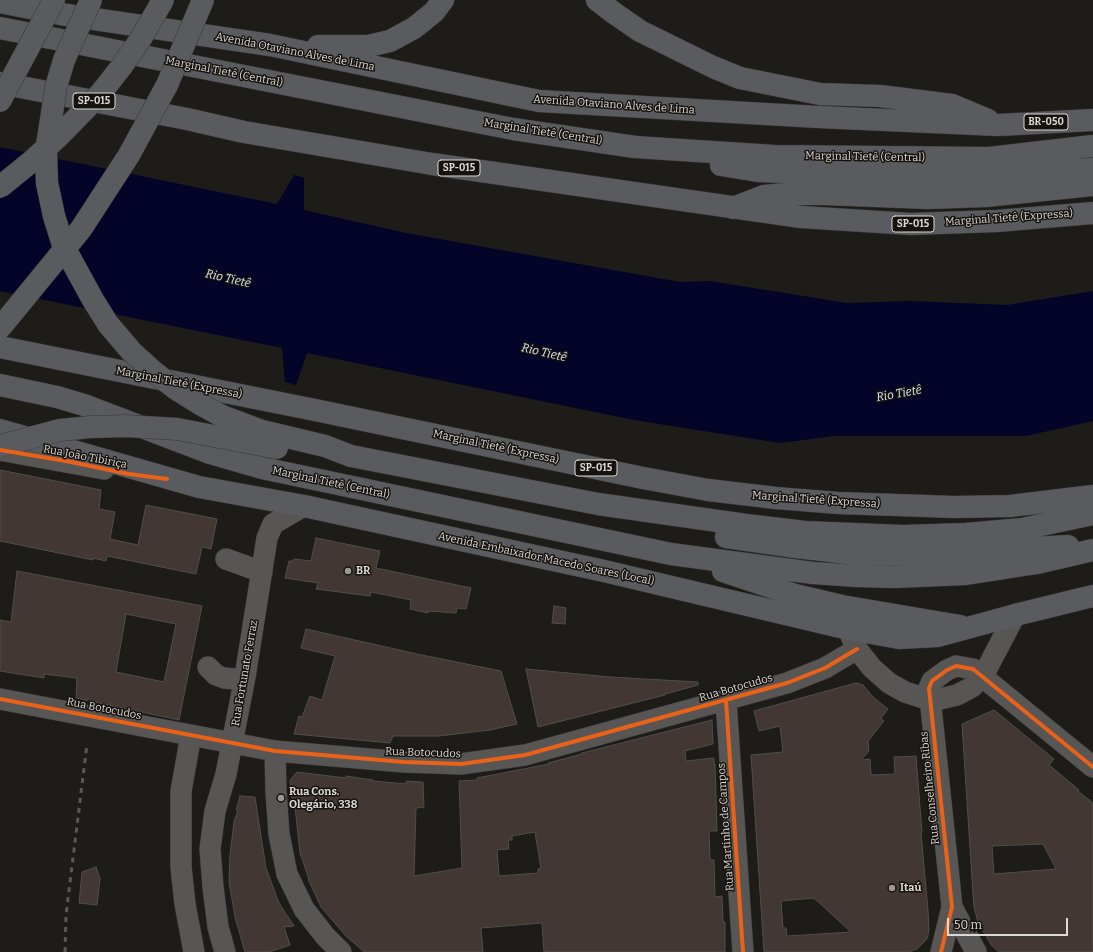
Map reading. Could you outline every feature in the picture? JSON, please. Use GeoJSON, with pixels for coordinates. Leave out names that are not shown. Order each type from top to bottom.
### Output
{"type":"FeatureCollection","features":[{"type":"Feature","properties":{"kind":"highway"},"geometry":{"type":"LineString","coordinates":[[0,101],[54,0]]}},
{"type":"Feature","properties":{"kind":"highway"},"geometry":{"type":"LineString","coordinates":[[91,0],[64,60],[56,88],[46,152],[47,183],[54,216],[63,245],[108,324],[131,351],[154,372],[176,389],[222,416],[262,432],[325,446],[351,456],[598,504],[806,532],[903,536],[966,534],[1022,529],[1093,514]]}},
{"type":"Feature","properties":{"kind":"highway"},"geometry":{"type":"LineString","coordinates":[[0,187],[43,151],[100,94],[140,40],[163,0]]}},
{"type":"Feature","properties":{"kind":"highway"},"geometry":{"type":"LineString","coordinates":[[0,328],[81,229],[129,155],[167,85],[203,0]]}},
{"type":"Feature","properties":{"kind":"highway"},"geometry":{"type":"LineString","coordinates":[[270,45],[368,46],[390,41],[414,28],[434,12],[444,0]]}},
{"type":"Feature","properties":{"kind":"highway"},"geometry":{"type":"LineString","coordinates":[[597,0],[640,31],[713,67],[740,78],[820,94],[880,96],[952,105],[998,125]]}},
{"type":"Feature","properties":{"kind":"highway","name":"Avenida Otaviano Alves de Lima"},"geometry":{"type":"LineString","coordinates":[[0,2],[60,14],[270,45],[539,101],[818,117],[998,125],[1093,120]]}},
{"type":"Feature","properties":{"kind":"highway","name":"Marginal Tietê (Central)"},"geometry":{"type":"LineString","coordinates":[[0,28],[513,129],[635,147],[774,156],[989,158],[1093,146]]}},
{"type":"Feature","properties":{"kind":"highway","name":"Marginal Tietê (Expressa)"},"geometry":{"type":"LineString","coordinates":[[0,83],[187,119],[244,132],[432,164],[801,218],[911,224],[998,221],[1093,213]]}},
{"type":"Feature","properties":{"kind":"highway"},"geometry":{"type":"LineString","coordinates":[[635,147],[664,156],[758,171],[916,177],[999,175],[1093,169]]}},
{"type":"Feature","properties":{"kind":"highway"},"geometry":{"type":"LineString","coordinates":[[733,208],[764,196],[785,194],[928,198],[986,196],[1093,185]]}},
{"type":"Feature","properties":{"kind":"highway","name":"Marginal Tietê (Expressa)"},"geometry":{"type":"LineString","coordinates":[[0,348],[338,414],[643,478],[708,490],[838,503],[955,507],[1010,506],[1093,496]]}},
{"type":"Feature","properties":{"kind":"highway","name":"Marginal Tietê (Central)"},"geometry":{"type":"LineString","coordinates":[[0,385],[57,397],[84,405],[210,453],[246,464],[671,554]]}},
{"type":"Feature","properties":{"kind":"highway"},"geometry":{"type":"LineString","coordinates":[[0,446],[60,430],[91,426],[126,426],[177,429],[325,458],[351,456]]}},
{"type":"Feature","properties":{"kind":"highway","name":"Avenida Embaixador Macedo Soares (Local)"},"geometry":{"type":"LineString","coordinates":[[0,430],[199,487],[304,506],[604,571],[853,639],[938,636],[968,627],[1093,596]]}},
{"type":"Feature","properties":{"kind":"highway"},"geometry":{"type":"LineString","coordinates":[[598,504],[635,523],[769,544],[856,554],[909,555],[961,553],[1054,546],[1093,546]]}},
{"type":"Feature","properties":{"kind":"highway"},"geometry":{"type":"LineString","coordinates":[[671,554],[812,573],[895,577],[966,574],[1037,563],[1093,550]]}},
{"type":"Feature","properties":{"kind":"highway"},"geometry":{"type":"LineString","coordinates":[[671,554],[795,595],[856,609],[968,627]]}},
{"type":"Feature","properties":{"kind":"street","name":"Rua João Tibiriça"},"geometry":{"type":"LineString","coordinates":[[0,450],[66,461],[128,474],[167,479]]}},
{"type":"Feature","properties":{"kind":"street","name":"Rua Fortunato Ferraz"},"geometry":{"type":"LineString","coordinates":[[225,952],[218,927],[210,849],[215,812],[226,774],[245,677],[267,538],[273,524],[304,506]]}},
{"type":"Feature","properties":{"kind":"street"},"geometry":{"type":"LineString","coordinates":[[226,559],[262,572]]}},
{"type":"Feature","properties":{"kind":"street"},"geometry":{"type":"LineString","coordinates":[[983,676],[1015,615]]}},
{"type":"Feature","properties":{"kind":"street"},"geometry":{"type":"LineString","coordinates":[[853,639],[872,668],[889,683],[904,692],[930,700]]}},
{"type":"Feature","properties":{"kind":"street","name":"Rua Botocudos"},"geometry":{"type":"LineString","coordinates":[[0,699],[276,751],[404,762],[461,764],[525,755],[787,683],[825,668],[853,639]]}},
{"type":"Feature","properties":{"kind":"street","name":"Rua Conselheiro Ribas"},"geometry":{"type":"LineString","coordinates":[[941,952],[952,907],[930,700],[929,688],[932,681],[956,666],[973,669],[1093,767]]}},
{"type":"Feature","properties":{"kind":"street"},"geometry":{"type":"LineString","coordinates":[[208,667],[216,675],[224,678],[235,679],[245,677]]}},
{"type":"Feature","properties":{"kind":"street","name":"Rua Martinho de Campos"},"geometry":{"type":"LineString","coordinates":[[726,701],[743,952]]}},
{"type":"Feature","properties":{"kind":"street"},"geometry":{"type":"LineString","coordinates":[[191,735],[181,791],[181,868],[185,904],[194,952]]}},
{"type":"Feature","properties":{"kind":"street"},"geometry":{"type":"LineString","coordinates":[[276,751],[276,792],[279,834],[287,874],[304,909],[325,936],[340,952]]}},
{"type":"Feature","properties":{"kind":"street","name":"Rua Conselheiro Ribas"},"geometry":{"type":"LineString","coordinates":[[952,907],[976,952]]}},
{"type":"Feature","properties":{"kind":"street"},"geometry":{"type":"LineString","coordinates":[[941,952],[955,944],[963,944],[976,952]]}},
{"type":"Feature","properties":{"kind":"water","name":"Rio Tietê"},"geometry":{"type":"Polygon","coordinates":[[[0,147],[277,204],[294,175],[304,178],[304,210],[406,233],[680,282],[710,281],[847,303],[911,301],[1007,305],[1093,291],[1093,421],[1026,436],[834,436],[780,443],[634,420],[307,353],[296,385],[285,382],[282,348],[0,291],[0,147]]]}},
{"type":"Feature","properties":{"kind":"building"},"geometry":{"type":"Polygon","coordinates":[[[0,470],[101,490],[99,509],[115,512],[110,539],[138,545],[146,505],[217,519],[211,549],[202,547],[196,574],[107,556],[106,561],[93,558],[93,560],[0,541],[0,470]]]}},
{"type":"Feature","properties":{"kind":"building","name":"BR"},"geometry":{"type":"Polygon","coordinates":[[[316,538],[380,551],[376,568],[471,588],[466,609],[457,608],[456,613],[428,611],[428,613],[410,609],[411,600],[371,592],[370,596],[316,589],[318,583],[285,578],[289,561],[293,561],[294,559],[311,561],[316,538]]]}},
{"type":"Feature","properties":{"kind":"building"},"geometry":{"type":"Polygon","coordinates":[[[17,571],[202,606],[179,720],[76,698],[77,678],[44,674],[44,678],[0,671],[0,620],[11,622],[17,571]],[[126,614],[116,672],[164,682],[176,624],[126,614]]]}},
{"type":"Feature","properties":{"kind":"building"},"geometry":{"type":"Polygon","coordinates":[[[554,606],[566,608],[565,624],[552,623],[554,606]]]}},
{"type":"Feature","properties":{"kind":"building"},"geometry":{"type":"Polygon","coordinates":[[[306,629],[501,671],[517,724],[490,730],[439,736],[393,736],[390,743],[294,734],[299,716],[302,717],[310,696],[322,700],[335,656],[301,648],[306,629]]]}},
{"type":"Feature","properties":{"kind":"building"},"geometry":{"type":"Polygon","coordinates":[[[526,669],[610,677],[698,682],[698,685],[665,695],[538,727],[526,669]]]}},
{"type":"Feature","properties":{"kind":"building"},"geometry":{"type":"Polygon","coordinates":[[[856,683],[863,685],[873,697],[888,709],[881,718],[884,721],[868,741],[869,751],[861,760],[870,759],[871,775],[895,774],[894,757],[916,756],[929,930],[927,939],[917,949],[908,952],[764,952],[751,755],[783,752],[780,726],[759,731],[754,711],[856,683]],[[814,898],[781,901],[783,928],[786,928],[787,936],[851,932],[814,898]]]}},
{"type":"Feature","properties":{"kind":"building"},"geometry":{"type":"Polygon","coordinates":[[[994,710],[1054,759],[1049,765],[1093,803],[1093,952],[999,952],[992,946],[978,923],[973,894],[962,724],[994,710]],[[1043,844],[992,846],[994,874],[1056,869],[1043,844]]]}},
{"type":"Feature","properties":{"kind":"building"},"geometry":{"type":"Polygon","coordinates":[[[712,720],[713,744],[685,751],[686,761],[714,758],[717,831],[709,831],[710,860],[714,860],[715,897],[722,896],[723,922],[725,922],[725,952],[544,952],[542,923],[481,928],[483,952],[364,952],[346,936],[321,907],[308,879],[300,853],[295,807],[293,807],[290,780],[297,772],[346,778],[346,776],[373,781],[406,784],[406,781],[423,782],[424,807],[416,808],[414,876],[462,868],[459,781],[477,780],[477,778],[549,764],[548,763],[712,720]],[[535,832],[512,836],[512,840],[508,840],[509,849],[497,850],[499,876],[538,873],[538,869],[541,869],[535,832]]]}},
{"type":"Feature","properties":{"kind":"building"},"geometry":{"type":"Polygon","coordinates":[[[240,796],[255,797],[266,868],[279,903],[294,926],[284,927],[290,945],[269,952],[245,952],[235,917],[229,882],[230,855],[234,822],[238,810],[236,810],[240,796]]]}},
{"type":"Feature","properties":{"kind":"building"},"geometry":{"type":"Polygon","coordinates":[[[96,867],[100,879],[97,905],[79,903],[82,872],[96,867]]]}},
{"type":"Feature","properties":{"kind":"railway"},"geometry":{"type":"LineString","coordinates":[[65,952],[66,915],[87,744]]}},
{"type":"Feature","properties":{"kind":"cycle path"},"geometry":{"type":"LineString","coordinates":[[0,450],[66,461],[129,474],[167,479]]}},
{"type":"Feature","properties":{"kind":"cycle path"},"geometry":{"type":"LineString","coordinates":[[0,699],[275,751],[404,762],[461,764],[525,755],[787,683],[825,668],[857,649]]}},
{"type":"Feature","properties":{"kind":"cycle path"},"geometry":{"type":"LineString","coordinates":[[941,952],[952,907],[929,688],[932,681],[947,670],[956,666],[973,669],[1093,767]]}},
{"type":"Feature","properties":{"kind":"cycle path"},"geometry":{"type":"LineString","coordinates":[[726,701],[743,952]]}},
{"type":"Feature","properties":{"kind":"place","name":"BR"},"geometry":{"type":"Point","coordinates":[348,571]}},
{"type":"Feature","properties":{"kind":"place","name":"Rua Cons. Olegário, 338"},"geometry":{"type":"Point","coordinates":[281,798]}},
{"type":"Feature","properties":{"kind":"place","name":"Itaú"},"geometry":{"type":"Point","coordinates":[892,888]}}]}
